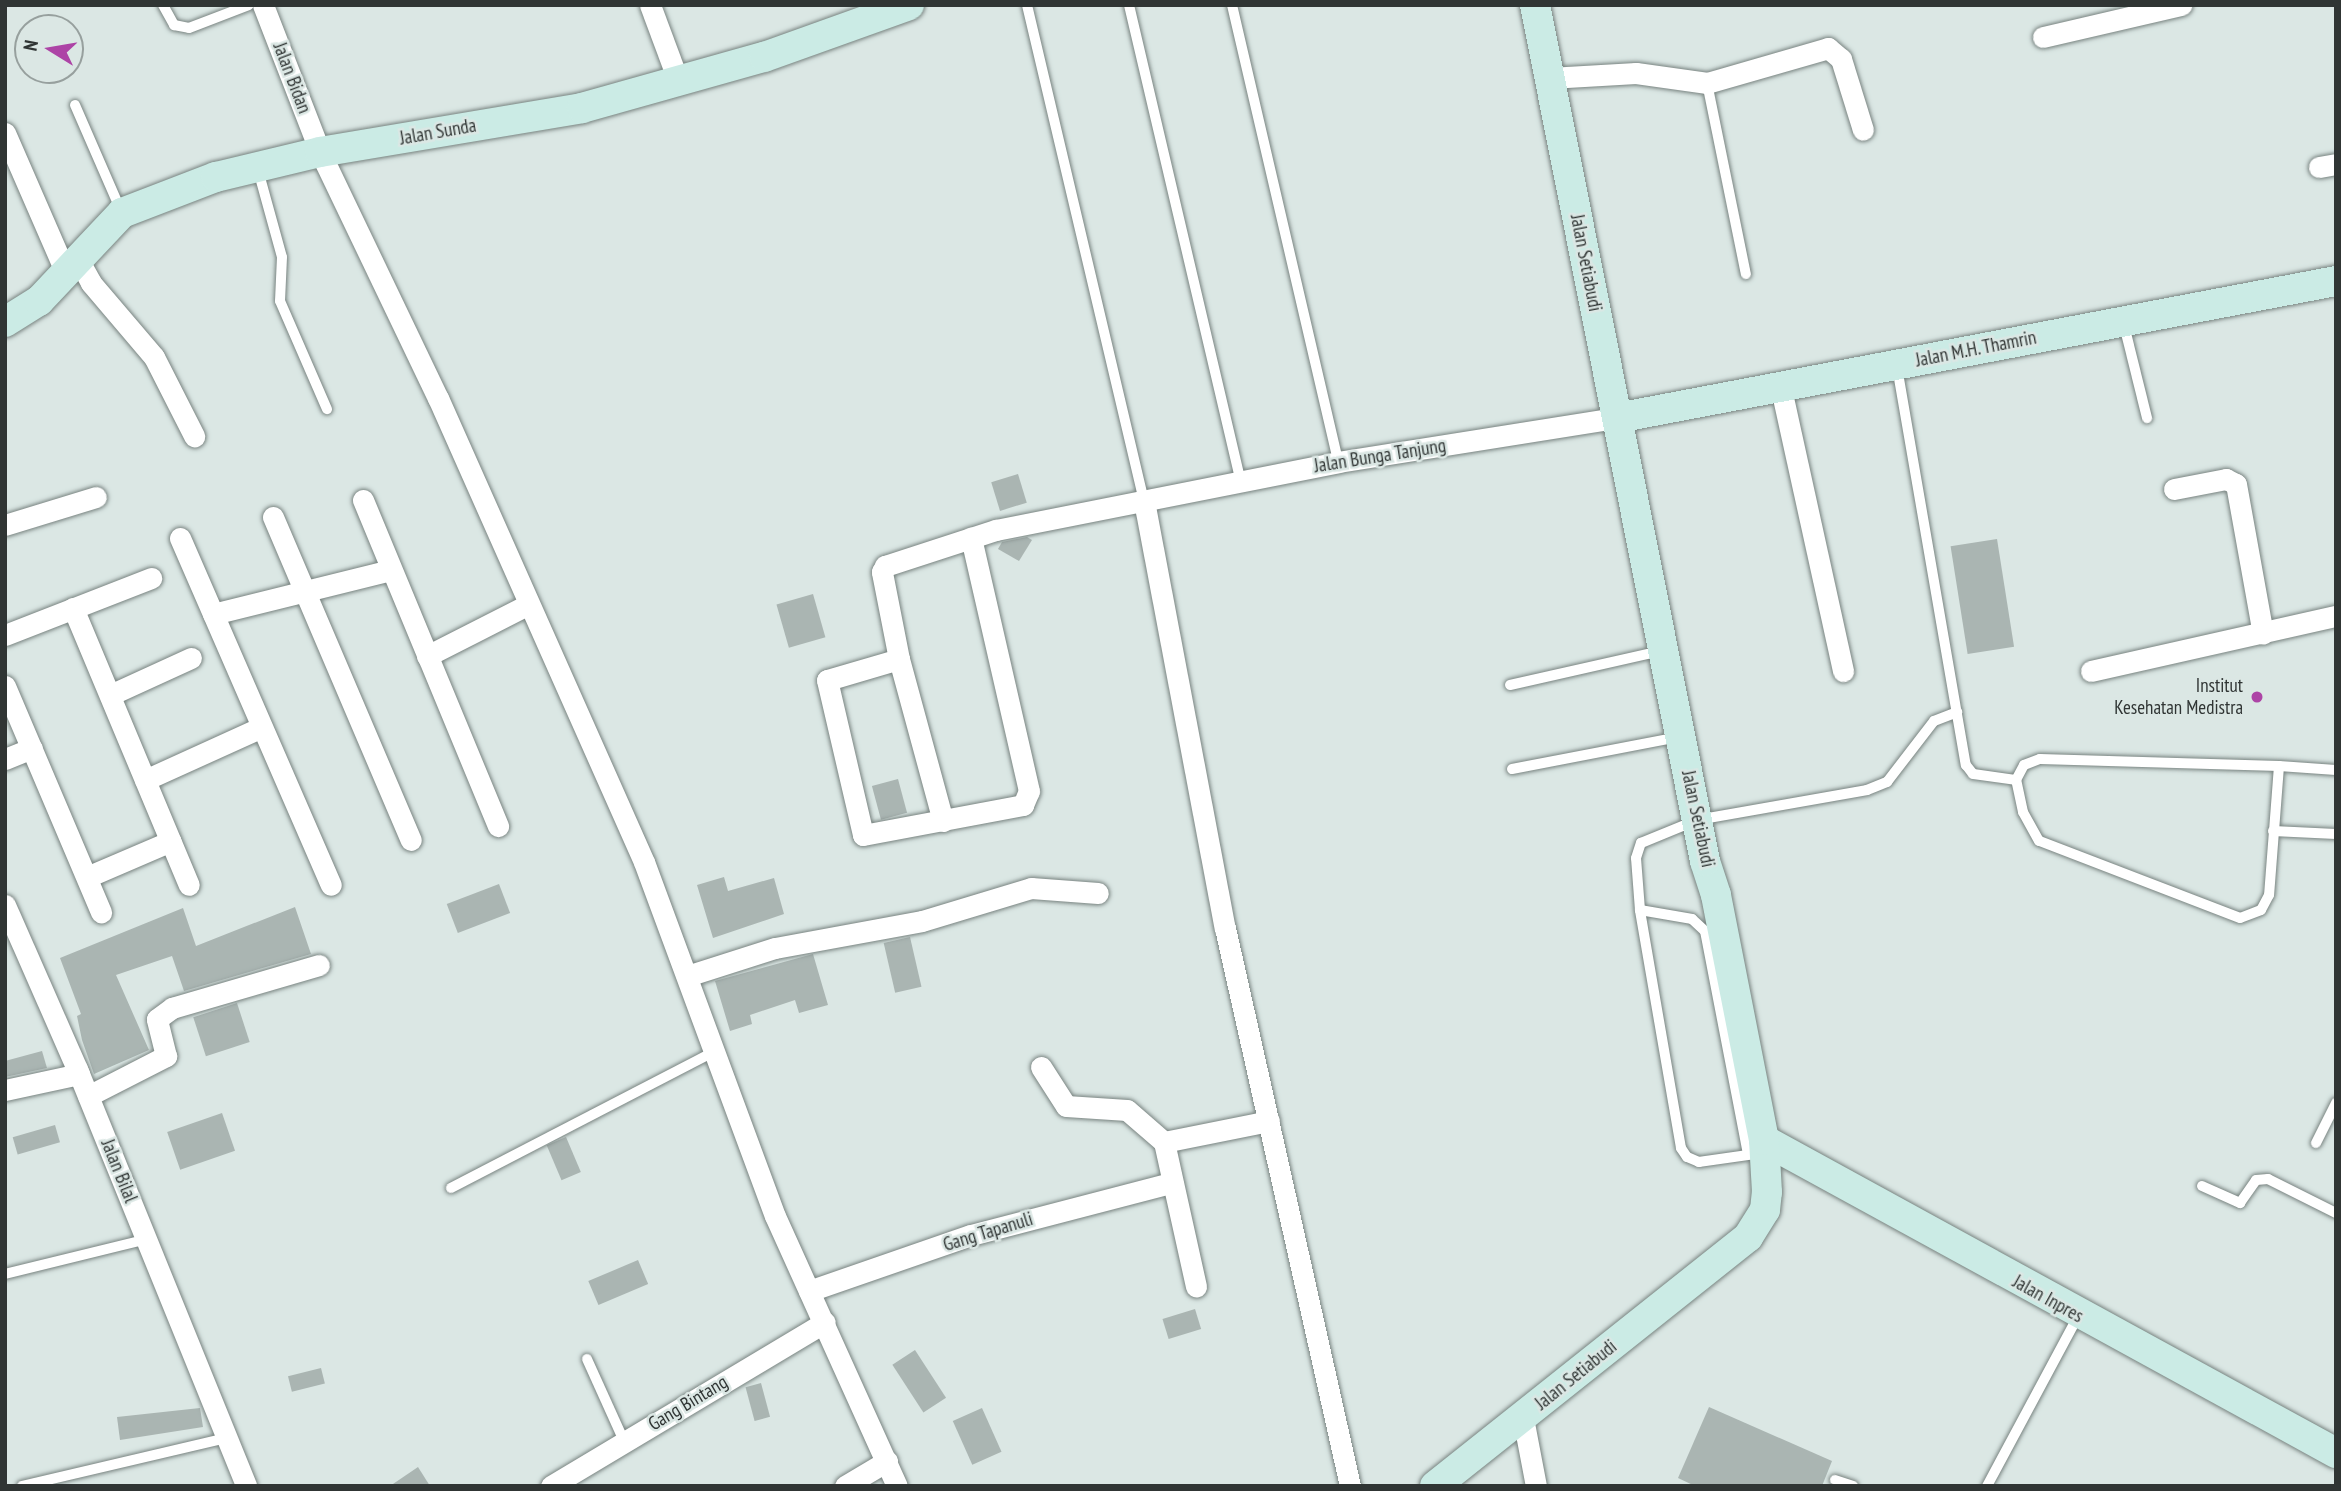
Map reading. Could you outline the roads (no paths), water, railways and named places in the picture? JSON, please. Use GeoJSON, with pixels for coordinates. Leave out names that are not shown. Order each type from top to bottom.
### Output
{"type":"FeatureCollection","features":[{"type":"Feature","properties":{"kind":"street","name":"Jalan Bidan"},"geometry":{"type":"LineString","coordinates":[[263,5],[320,152],[438,398],[644,862],[663,907],[711,1053],[809,1291],[897,1486]]}},
{"type":"Feature","properties":{"kind":"street"},"geometry":{"type":"LineString","coordinates":[[650,5],[679,83]]}},
{"type":"Feature","properties":{"kind":"street","name":"Jalan Sunda"},"geometry":{"type":"LineString","coordinates":[[5,322],[39,301],[122,213],[256,165],[582,108],[679,83],[909,5]]}},
{"type":"Feature","properties":{"kind":"street","name":"Jalan Setiabudi"},"geometry":{"type":"LineString","coordinates":[[1435,1486],[1748,1237],[1765,1210],[1759,1149],[1716,895],[1705,861],[1535,5]]}},
{"type":"Feature","properties":{"kind":"street"},"geometry":{"type":"LineString","coordinates":[[2043,37],[2181,5]]}},
{"type":"Feature","properties":{"kind":"street"},"geometry":{"type":"LineString","coordinates":[[1549,78],[1626,72],[1707,83],[1779,60],[1834,50],[1842,60],[1863,130]]}},
{"type":"Feature","properties":{"kind":"street"},"geometry":{"type":"LineString","coordinates":[[5,133],[72,267],[91,283],[155,357],[194,436]]}},
{"type":"Feature","properties":{"kind":"street","name":"Jalan M.H. Thamrin"},"geometry":{"type":"LineString","coordinates":[[1617,418],[1780,384],[2336,281]]}},
{"type":"Feature","properties":{"kind":"street"},"geometry":{"type":"LineString","coordinates":[[1780,384],[1843,671]]}},
{"type":"Feature","properties":{"kind":"street","name":"Jalan Bunga Tanjung"},"geometry":{"type":"LineString","coordinates":[[899,659],[883,569],[971,538],[1338,462],[1617,418]]}},
{"type":"Feature","properties":{"kind":"street"},"geometry":{"type":"LineString","coordinates":[[2174,489],[2226,479],[2236,484],[2263,634]]}},
{"type":"Feature","properties":{"kind":"street"},"geometry":{"type":"LineString","coordinates":[[5,525],[96,498]]}},
{"type":"Feature","properties":{"kind":"street"},"geometry":{"type":"LineString","coordinates":[[363,500],[498,826]]}},
{"type":"Feature","properties":{"kind":"street"},"geometry":{"type":"LineString","coordinates":[[1144,501],[1224,923],[1269,1121],[1300,1275],[1350,1486]]}},
{"type":"Feature","properties":{"kind":"street"},"geometry":{"type":"LineString","coordinates":[[274,517],[411,840]]}},
{"type":"Feature","properties":{"kind":"street"},"geometry":{"type":"LineString","coordinates":[[180,538],[331,885]]}},
{"type":"Feature","properties":{"kind":"street"},"geometry":{"type":"LineString","coordinates":[[943,821],[899,659],[827,680],[859,828],[869,837],[1023,804],[1029,791],[971,538]]}},
{"type":"Feature","properties":{"kind":"street"},"geometry":{"type":"LineString","coordinates":[[213,614],[391,570]]}},
{"type":"Feature","properties":{"kind":"street"},"geometry":{"type":"LineString","coordinates":[[5,635],[151,578]]}},
{"type":"Feature","properties":{"kind":"street"},"geometry":{"type":"LineString","coordinates":[[427,656],[529,604]]}},
{"type":"Feature","properties":{"kind":"street"},"geometry":{"type":"LineString","coordinates":[[73,608],[189,885]]}},
{"type":"Feature","properties":{"kind":"street"},"geometry":{"type":"LineString","coordinates":[[2091,671],[2336,616]]}},
{"type":"Feature","properties":{"kind":"street"},"geometry":{"type":"LineString","coordinates":[[110,695],[191,658]]}},
{"type":"Feature","properties":{"kind":"street"},"geometry":{"type":"LineString","coordinates":[[5,686],[102,912]]}},
{"type":"Feature","properties":{"kind":"street"},"geometry":{"type":"LineString","coordinates":[[145,780],[262,727]]}},
{"type":"Feature","properties":{"kind":"street"},"geometry":{"type":"LineString","coordinates":[[5,759],[32,748]]}},
{"type":"Feature","properties":{"kind":"street"},"geometry":{"type":"LineString","coordinates":[[87,877],[171,841]]}},
{"type":"Feature","properties":{"kind":"street"},"geometry":{"type":"LineString","coordinates":[[687,976],[775,948],[922,921],[1031,888],[1098,893]]}},
{"type":"Feature","properties":{"kind":"street","name":"Jalan Bilal"},"geometry":{"type":"LineString","coordinates":[[5,905],[13,944],[79,1074],[247,1486]]}},
{"type":"Feature","properties":{"kind":"street"},"geometry":{"type":"LineString","coordinates":[[88,1096],[166,1056],[158,1019],[172,1008],[319,965]]}},
{"type":"Feature","properties":{"kind":"street"},"geometry":{"type":"LineString","coordinates":[[1041,1067],[1066,1106],[1127,1110],[1164,1142],[1170,1183],[1196,1286]]}},
{"type":"Feature","properties":{"kind":"street"},"geometry":{"type":"LineString","coordinates":[[5,1090],[79,1074]]}},
{"type":"Feature","properties":{"kind":"street"},"geometry":{"type":"LineString","coordinates":[[1164,1142],[1269,1121]]}},
{"type":"Feature","properties":{"kind":"street","name":"Jalan Inpres"},"geometry":{"type":"LineString","coordinates":[[1759,1149],[2336,1453]]}},
{"type":"Feature","properties":{"kind":"street","name":"Gang Tapanuli"},"geometry":{"type":"LineString","coordinates":[[809,1291],[971,1235],[1170,1183]]}},
{"type":"Feature","properties":{"kind":"street","name":"Gang Bintang"},"geometry":{"type":"LineString","coordinates":[[551,1486],[825,1322]]}},
{"type":"Feature","properties":{"kind":"street"},"geometry":{"type":"LineString","coordinates":[[1523,1418],[1536,1486]]}},
{"type":"Feature","properties":{"kind":"street"},"geometry":{"type":"LineString","coordinates":[[845,1486],[887,1461]]}},
{"type":"Feature","properties":{"kind":"lane"},"geometry":{"type":"LineString","coordinates":[[163,5],[174,25],[189,28],[249,5]]}},
{"type":"Feature","properties":{"kind":"lane"},"geometry":{"type":"LineString","coordinates":[[1027,5],[1144,501]]}},
{"type":"Feature","properties":{"kind":"lane"},"geometry":{"type":"LineString","coordinates":[[1129,5],[1241,482]]}},
{"type":"Feature","properties":{"kind":"lane"},"geometry":{"type":"LineString","coordinates":[[1232,5],[1338,462]]}},
{"type":"Feature","properties":{"kind":"lane"},"geometry":{"type":"LineString","coordinates":[[1707,83],[1746,274]]}},
{"type":"Feature","properties":{"kind":"lane"},"geometry":{"type":"LineString","coordinates":[[75,105],[122,213]]}},
{"type":"Feature","properties":{"kind":"lane"},"geometry":{"type":"LineString","coordinates":[[256,165],[280,246],[280,301],[327,409]]}},
{"type":"Feature","properties":{"kind":"lane"},"geometry":{"type":"LineString","coordinates":[[2123,321],[2147,418]]}},
{"type":"Feature","properties":{"kind":"lane"},"geometry":{"type":"LineString","coordinates":[[1896,364],[1969,771],[2016,780]]}},
{"type":"Feature","properties":{"kind":"lane"},"geometry":{"type":"LineString","coordinates":[[1510,685],[1663,650]]}},
{"type":"Feature","properties":{"kind":"lane"},"geometry":{"type":"LineString","coordinates":[[1640,910],[1692,919],[1705,931],[1759,1149],[1699,1162],[1687,1157],[1681,1148],[1640,910],[1636,858],[1644,839],[1697,820],[1867,790],[1887,782],[1920,734],[1957,712]]}},
{"type":"Feature","properties":{"kind":"lane"},"geometry":{"type":"LineString","coordinates":[[1512,769],[1681,736]]}},
{"type":"Feature","properties":{"kind":"lane"},"geometry":{"type":"LineString","coordinates":[[2278,766],[2269,895],[2261,910],[2240,918],[2039,841],[2023,812],[2016,780],[2024,765],[2040,758],[2278,766],[2336,770]]}},
{"type":"Feature","properties":{"kind":"lane"},"geometry":{"type":"LineString","coordinates":[[2273,831],[2336,834]]}},
{"type":"Feature","properties":{"kind":"lane"},"geometry":{"type":"LineString","coordinates":[[451,1188],[711,1053]]}},
{"type":"Feature","properties":{"kind":"lane"},"geometry":{"type":"LineString","coordinates":[[2316,1143],[2336,1103]]}},
{"type":"Feature","properties":{"kind":"lane"},"geometry":{"type":"LineString","coordinates":[[2202,1186],[2240,1203],[2263,1178],[2336,1213]]}},
{"type":"Feature","properties":{"kind":"lane"},"geometry":{"type":"LineString","coordinates":[[5,1274],[147,1240]]}},
{"type":"Feature","properties":{"kind":"lane"},"geometry":{"type":"LineString","coordinates":[[1987,1486],[2078,1316]]}},
{"type":"Feature","properties":{"kind":"lane"},"geometry":{"type":"LineString","coordinates":[[587,1359],[624,1441]]}},
{"type":"Feature","properties":{"kind":"lane"},"geometry":{"type":"LineString","coordinates":[[22,1486],[227,1438]]}},
{"type":"Feature","properties":{"kind":"lane"},"geometry":{"type":"LineString","coordinates":[[1835,1480],[1853,1486]]}},
{"type":"Feature","properties":{"kind":"place","name":"Institut Kesehatan Medistra"},"geometry":{"type":"Point","coordinates":[2257,697]}}]}
